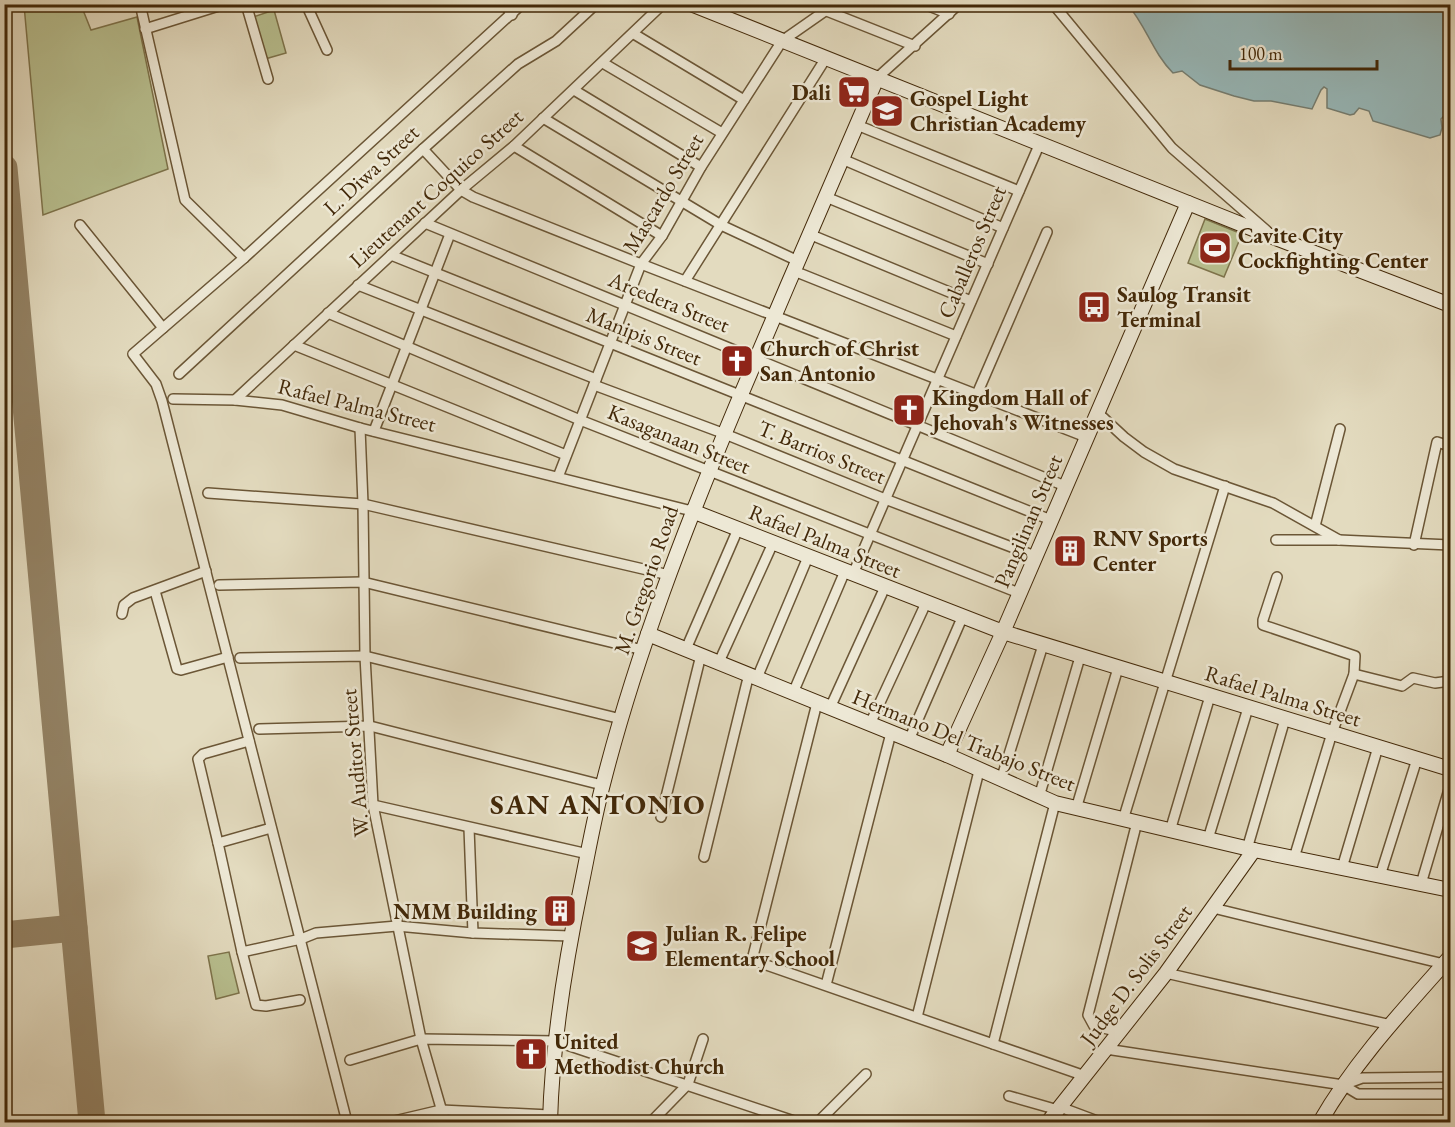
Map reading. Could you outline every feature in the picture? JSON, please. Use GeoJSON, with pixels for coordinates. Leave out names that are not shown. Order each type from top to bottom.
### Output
{"type":"FeatureCollection","features":[{"type":"Feature","properties":{"kind":"street"},"geometry":{"type":"LineString","coordinates":[[140,4],[185,200],[244,258]]}},
{"type":"Feature","properties":{"kind":"street"},"geometry":{"type":"LineString","coordinates":[[145,29],[225,4]]}},
{"type":"Feature","properties":{"kind":"street"},"geometry":{"type":"LineString","coordinates":[[246,4],[268,79]]}},
{"type":"Feature","properties":{"kind":"street"},"geometry":{"type":"LineString","coordinates":[[306,4],[327,50]]}},
{"type":"Feature","properties":{"kind":"street"},"geometry":{"type":"LineString","coordinates":[[505,4],[512,15]]}},
{"type":"Feature","properties":{"kind":"street"},"geometry":{"type":"LineString","coordinates":[[347,1122],[162,400],[156,384],[133,354],[244,258],[522,4]]}},
{"type":"Feature","properties":{"kind":"street","name":"L. Diwa Street"},"geometry":{"type":"LineString","coordinates":[[179,374],[518,64],[556,41],[596,4]]}},
{"type":"Feature","properties":{"kind":"street","name":"Lieutenant Coquico Street"},"geometry":{"type":"LineString","coordinates":[[235,400],[461,190],[514,146],[663,4]]}},
{"type":"Feature","properties":{"kind":"street"},"geometry":{"type":"LineString","coordinates":[[691,4],[1273,237],[1450,304]]}},
{"type":"Feature","properties":{"kind":"street"},"geometry":{"type":"LineString","coordinates":[[809,4],[915,46]]}},
{"type":"Feature","properties":{"kind":"street"},"geometry":{"type":"LineString","coordinates":[[782,41],[835,4]]}},
{"type":"Feature","properties":{"kind":"street"},"geometry":{"type":"LineString","coordinates":[[924,4],[949,14]]}},
{"type":"Feature","properties":{"kind":"street"},"geometry":{"type":"LineString","coordinates":[[877,78],[959,4]]}},
{"type":"Feature","properties":{"kind":"street"},"geometry":{"type":"LineString","coordinates":[[1053,4],[1172,148],[1273,237]]}},
{"type":"Feature","properties":{"kind":"street"},"geometry":{"type":"LineString","coordinates":[[634,34],[744,100]]}},
{"type":"Feature","properties":{"kind":"street","name":"Mascardo Street"},"geometry":{"type":"LineString","coordinates":[[558,477],[641,264],[662,236],[722,133],[782,41]]}},
{"type":"Feature","properties":{"kind":"street"},"geometry":{"type":"LineString","coordinates":[[685,281],[826,58]]}},
{"type":"Feature","properties":{"kind":"street"},"geometry":{"type":"LineString","coordinates":[[603,63],[722,133]]}},
{"type":"Feature","properties":{"kind":"street","name":"M. Gregorio Road"},"geometry":{"type":"LineString","coordinates":[[550,1119],[555,1041],[571,936],[603,785],[621,719],[648,634],[692,511],[877,78]]}},
{"type":"Feature","properties":{"kind":"street"},"geometry":{"type":"LineString","coordinates":[[573,90],[701,168]]}},
{"type":"Feature","properties":{"kind":"street"},"geometry":{"type":"LineString","coordinates":[[543,118],[681,202],[796,266],[956,336]]}},
{"type":"Feature","properties":{"kind":"street"},"geometry":{"type":"LineString","coordinates":[[857,125],[1019,190]]}},
{"type":"Feature","properties":{"kind":"street","name":"Caballeros Street"},"geometry":{"type":"LineString","coordinates":[[793,693],[849,573],[870,534],[1040,143]]}},
{"type":"Feature","properties":{"kind":"street"},"geometry":{"type":"LineString","coordinates":[[514,146],[662,236]]}},
{"type":"Feature","properties":{"kind":"street"},"geometry":{"type":"LineString","coordinates":[[423,149],[461,190],[473,197],[1086,437]]}},
{"type":"Feature","properties":{"kind":"street"},"geometry":{"type":"LineString","coordinates":[[842,159],[1003,228]]}},
{"type":"Feature","properties":{"kind":"street"},"geometry":{"type":"LineString","coordinates":[[826,197],[988,264]]}},
{"type":"Feature","properties":{"kind":"street","name":"Pangilinan Street"},"geometry":{"type":"LineString","coordinates":[[947,755],[1003,632],[1188,203]]}},
{"type":"Feature","properties":{"kind":"street","name":"Arcedera Street"},"geometry":{"type":"LineString","coordinates":[[425,223],[1065,486]]}},
{"type":"Feature","properties":{"kind":"street"},"geometry":{"type":"LineString","coordinates":[[80,225],[163,328]]}},
{"type":"Feature","properties":{"kind":"street"},"geometry":{"type":"LineString","coordinates":[[977,394],[1047,232]]}},
{"type":"Feature","properties":{"kind":"street"},"geometry":{"type":"LineString","coordinates":[[374,431],[450,234]]}},
{"type":"Feature","properties":{"kind":"street"},"geometry":{"type":"LineString","coordinates":[[809,234],[971,301]]}},
{"type":"Feature","properties":{"kind":"street","name":"Manipis Street"},"geometry":{"type":"LineString","coordinates":[[391,255],[1051,520]]}},
{"type":"Feature","properties":{"kind":"street","name":"T. Barrios Street"},"geometry":{"type":"LineString","coordinates":[[358,285],[885,499],[1035,556]]}},
{"type":"Feature","properties":{"kind":"street","name":"Kasaganaan Street"},"geometry":{"type":"LineString","coordinates":[[328,313],[580,420],[1019,593]]}},
{"type":"Feature","properties":{"kind":"street"},"geometry":{"type":"LineString","coordinates":[[294,345],[566,455]]}},
{"type":"Feature","properties":{"kind":"street","name":"Rafael Palma Street"},"geometry":{"type":"LineString","coordinates":[[173,399],[235,400],[289,406],[360,428],[692,511],[962,618],[1003,632],[1450,769]]}},
{"type":"Feature","properties":{"kind":"street"},"geometry":{"type":"LineString","coordinates":[[1097,412],[1144,452],[1174,469],[1273,503],[1339,540]]}},
{"type":"Feature","properties":{"kind":"street","name":"W. Auditor Street"},"geometry":{"type":"LineString","coordinates":[[360,428],[365,657],[373,805],[421,1039],[445,1122]]}},
{"type":"Feature","properties":{"kind":"street"},"geometry":{"type":"LineString","coordinates":[[1315,526],[1340,429]]}},
{"type":"Feature","properties":{"kind":"street"},"geometry":{"type":"LineString","coordinates":[[1414,545],[1437,442],[1450,446]]}},
{"type":"Feature","properties":{"kind":"street"},"geometry":{"type":"LineString","coordinates":[[1121,1032],[1094,1026],[1088,1015],[1130,821],[1164,683],[1225,486]]}},
{"type":"Feature","properties":{"kind":"street"},"geometry":{"type":"LineString","coordinates":[[208,493],[363,504],[669,575]]}},
{"type":"Feature","properties":{"kind":"street"},"geometry":{"type":"LineString","coordinates":[[686,649],[738,529]]}},
{"type":"Feature","properties":{"kind":"street"},"geometry":{"type":"LineString","coordinates":[[1276,540],[1339,540],[1450,545]]}},
{"type":"Feature","properties":{"kind":"street"},"geometry":{"type":"LineString","coordinates":[[719,662],[772,543]]}},
{"type":"Feature","properties":{"kind":"street"},"geometry":{"type":"LineString","coordinates":[[704,857],[753,676],[808,557]]}},
{"type":"Feature","properties":{"kind":"street"},"geometry":{"type":"LineString","coordinates":[[122,614],[124,605],[128,601],[206,571]]}},
{"type":"Feature","properties":{"kind":"street"},"geometry":{"type":"LineString","coordinates":[[1277,577],[1263,625],[1355,656],[1354,674],[1332,733],[1294,858]]}},
{"type":"Feature","properties":{"kind":"street"},"geometry":{"type":"LineString","coordinates":[[219,585],[363,582],[643,650]]}},
{"type":"Feature","properties":{"kind":"street"},"geometry":{"type":"LineString","coordinates":[[885,587],[823,705],[752,960],[1084,1076]]}},
{"type":"Feature","properties":{"kind":"street"},"geometry":{"type":"LineString","coordinates":[[155,591],[177,669],[181,670],[228,657]]}},
{"type":"Feature","properties":{"kind":"street"},"geometry":{"type":"LineString","coordinates":[[870,724],[926,603]]}},
{"type":"Feature","properties":{"kind":"street"},"geometry":{"type":"LineString","coordinates":[[909,740],[962,618]]}},
{"type":"Feature","properties":{"kind":"street","name":"Hermano Del Trabajo Street"},"geometry":{"type":"LineString","coordinates":[[648,634],[947,755],[1055,803],[1251,849],[1450,890]]}},
{"type":"Feature","properties":{"kind":"street"},"geometry":{"type":"LineString","coordinates":[[1001,780],[1043,645]]}},
{"type":"Feature","properties":{"kind":"street"},"geometry":{"type":"LineString","coordinates":[[661,817],[701,655]]}},
{"type":"Feature","properties":{"kind":"street"},"geometry":{"type":"LineString","coordinates":[[240,658],[365,657],[621,719]]}},
{"type":"Feature","properties":{"kind":"street"},"geometry":{"type":"LineString","coordinates":[[1038,797],[1080,657]]}},
{"type":"Feature","properties":{"kind":"street"},"geometry":{"type":"LineString","coordinates":[[1076,809],[1118,668]]}},
{"type":"Feature","properties":{"kind":"street"},"geometry":{"type":"LineString","coordinates":[[1354,674],[1402,686],[1413,678],[1435,683],[1450,681]]}},
{"type":"Feature","properties":{"kind":"street"},"geometry":{"type":"LineString","coordinates":[[1170,831],[1210,696]]}},
{"type":"Feature","properties":{"kind":"street"},"geometry":{"type":"LineString","coordinates":[[1208,839],[1248,708]]}},
{"type":"Feature","properties":{"kind":"street"},"geometry":{"type":"LineString","coordinates":[[1251,849],[1286,719]]}},
{"type":"Feature","properties":{"kind":"street"},"geometry":{"type":"LineString","coordinates":[[259,729],[370,726],[603,785]]}},
{"type":"Feature","properties":{"kind":"street"},"geometry":{"type":"LineString","coordinates":[[826,985],[891,733]]}},
{"type":"Feature","properties":{"kind":"street"},"geometry":{"type":"LineString","coordinates":[[249,741],[203,754],[198,759],[256,1005],[266,1006],[300,1000]]}},
{"type":"Feature","properties":{"kind":"street"},"geometry":{"type":"LineString","coordinates":[[1342,868],[1378,747]]}},
{"type":"Feature","properties":{"kind":"street"},"geometry":{"type":"LineString","coordinates":[[1380,876],[1417,759]]}},
{"type":"Feature","properties":{"kind":"street"},"geometry":{"type":"LineString","coordinates":[[917,1017],[979,771]]}},
{"type":"Feature","properties":{"kind":"street"},"geometry":{"type":"LineString","coordinates":[[1421,884],[1450,786]]}},
{"type":"Feature","properties":{"kind":"street"},"geometry":{"type":"LineString","coordinates":[[993,1044],[1055,803]]}},
{"type":"Feature","properties":{"kind":"street"},"geometry":{"type":"LineString","coordinates":[[373,805],[588,854]]}},
{"type":"Feature","properties":{"kind":"street"},"geometry":{"type":"LineString","coordinates":[[218,843],[271,828]]}},
{"type":"Feature","properties":{"kind":"street"},"geometry":{"type":"LineString","coordinates":[[469,828],[473,933]]}},
{"type":"Feature","properties":{"kind":"street","name":"Judge D. Solis Street"},"geometry":{"type":"LineString","coordinates":[[1048,1122],[1166,973],[1213,908],[1251,849]]}},
{"type":"Feature","properties":{"kind":"street"},"geometry":{"type":"LineString","coordinates":[[1213,908],[1447,960],[1391,1024],[1343,1085],[1320,1122]]}},
{"type":"Feature","properties":{"kind":"street"},"geometry":{"type":"LineString","coordinates":[[242,952],[301,939],[316,933],[397,926],[473,933],[571,936]]}},
{"type":"Feature","properties":{"kind":"street"},"geometry":{"type":"LineString","coordinates":[[1166,973],[1391,1024]]}},
{"type":"Feature","properties":{"kind":"street"},"geometry":{"type":"LineString","coordinates":[[350,1060],[421,1039],[555,1041],[797,1122]]}},
{"type":"Feature","properties":{"kind":"street"},"geometry":{"type":"LineString","coordinates":[[651,1122],[688,1084],[703,1039]]}},
{"type":"Feature","properties":{"kind":"street"},"geometry":{"type":"LineString","coordinates":[[1106,1049],[1343,1085],[1358,1094],[1450,1094]]}},
{"type":"Feature","properties":{"kind":"street"},"geometry":{"type":"LineString","coordinates":[[818,1122],[866,1074]]}},
{"type":"Feature","properties":{"kind":"street"},"geometry":{"type":"LineString","coordinates":[[1343,1085],[1362,1078],[1450,1077]]}},
{"type":"Feature","properties":{"kind":"street"},"geometry":{"type":"LineString","coordinates":[[1009,1096],[1059,1108],[1100,1122]]}},
{"type":"Feature","properties":{"kind":"street"},"geometry":{"type":"LineString","coordinates":[[390,1122],[441,1110],[550,1119]]}},
{"type":"Feature","properties":{"kind":"green space"},"geometry":{"type":"Polygon","coordinates":[[[24,5],[81,5],[91,30],[137,17],[168,169],[43,215],[24,5]]]}},
{"type":"Feature","properties":{"kind":"green space"},"geometry":{"type":"Polygon","coordinates":[[[274,10],[286,53],[265,59],[253,17],[274,10]]]}},
{"type":"Feature","properties":{"kind":"green space","name":"Cavite City Cockfighting Center"},"geometry":{"type":"Polygon","coordinates":[[[1205,219],[1242,234],[1224,277],[1188,263],[1205,219]]]}},
{"type":"Feature","properties":{"kind":"green space"},"geometry":{"type":"Polygon","coordinates":[[[229,952],[239,993],[216,999],[208,956],[229,952]]]}},
{"type":"Feature","properties":{"kind":"water"},"geometry":{"type":"Polygon","coordinates":[[[1128,5],[1450,5],[1450,136],[1445,133],[1446,122],[1443,117],[1440,135],[1430,138],[1373,121],[1369,111],[1359,108],[1350,115],[1327,108],[1327,89],[1324,87],[1312,109],[1271,101],[1254,101],[1200,85],[1182,71],[1173,73],[1160,57],[1128,5]]]}},
{"type":"Feature","properties":{"kind":"taxiway"},"geometry":{"type":"LineString","coordinates":[[4,168],[92,1122]]}},
{"type":"Feature","properties":{"kind":"taxiway"},"geometry":{"type":"LineString","coordinates":[[4,935],[74,928]]}},
{"type":"Feature","properties":{"kind":"place","name":"Dali"},"geometry":{"type":"Point","coordinates":[854,92]}},
{"type":"Feature","properties":{"kind":"place","name":"Gospel Light Christian Academy"},"geometry":{"type":"Point","coordinates":[887,111]}},
{"type":"Feature","properties":{"kind":"place","name":"Cavite City Cockfighting Center"},"geometry":{"type":"Point","coordinates":[1215,248]}},
{"type":"Feature","properties":{"kind":"place","name":"Saulog Transit Terminal"},"geometry":{"type":"Point","coordinates":[1094,307]}},
{"type":"Feature","properties":{"kind":"place","name":"Church of Christ San Antonio"},"geometry":{"type":"Point","coordinates":[737,361]}},
{"type":"Feature","properties":{"kind":"place","name":"Kingdom Hall of Jehovah's Witnesses"},"geometry":{"type":"Point","coordinates":[909,410]}},
{"type":"Feature","properties":{"kind":"place","name":"RNV Sports Center"},"geometry":{"type":"Point","coordinates":[1070,551]}},
{"type":"Feature","properties":{"kind":"place","name":"NMM Building"},"geometry":{"type":"Point","coordinates":[560,911]}},
{"type":"Feature","properties":{"kind":"place","name":"Julian R. Felipe Elementary School"},"geometry":{"type":"Point","coordinates":[642,946]}},
{"type":"Feature","properties":{"kind":"place","name":"United Methodist Church"},"geometry":{"type":"Point","coordinates":[531,1054]}},
{"type":"Feature","properties":{"kind":"district","name":"SAN ANTONIO"},"geometry":{"type":"Point","coordinates":[598,804]}}]}
